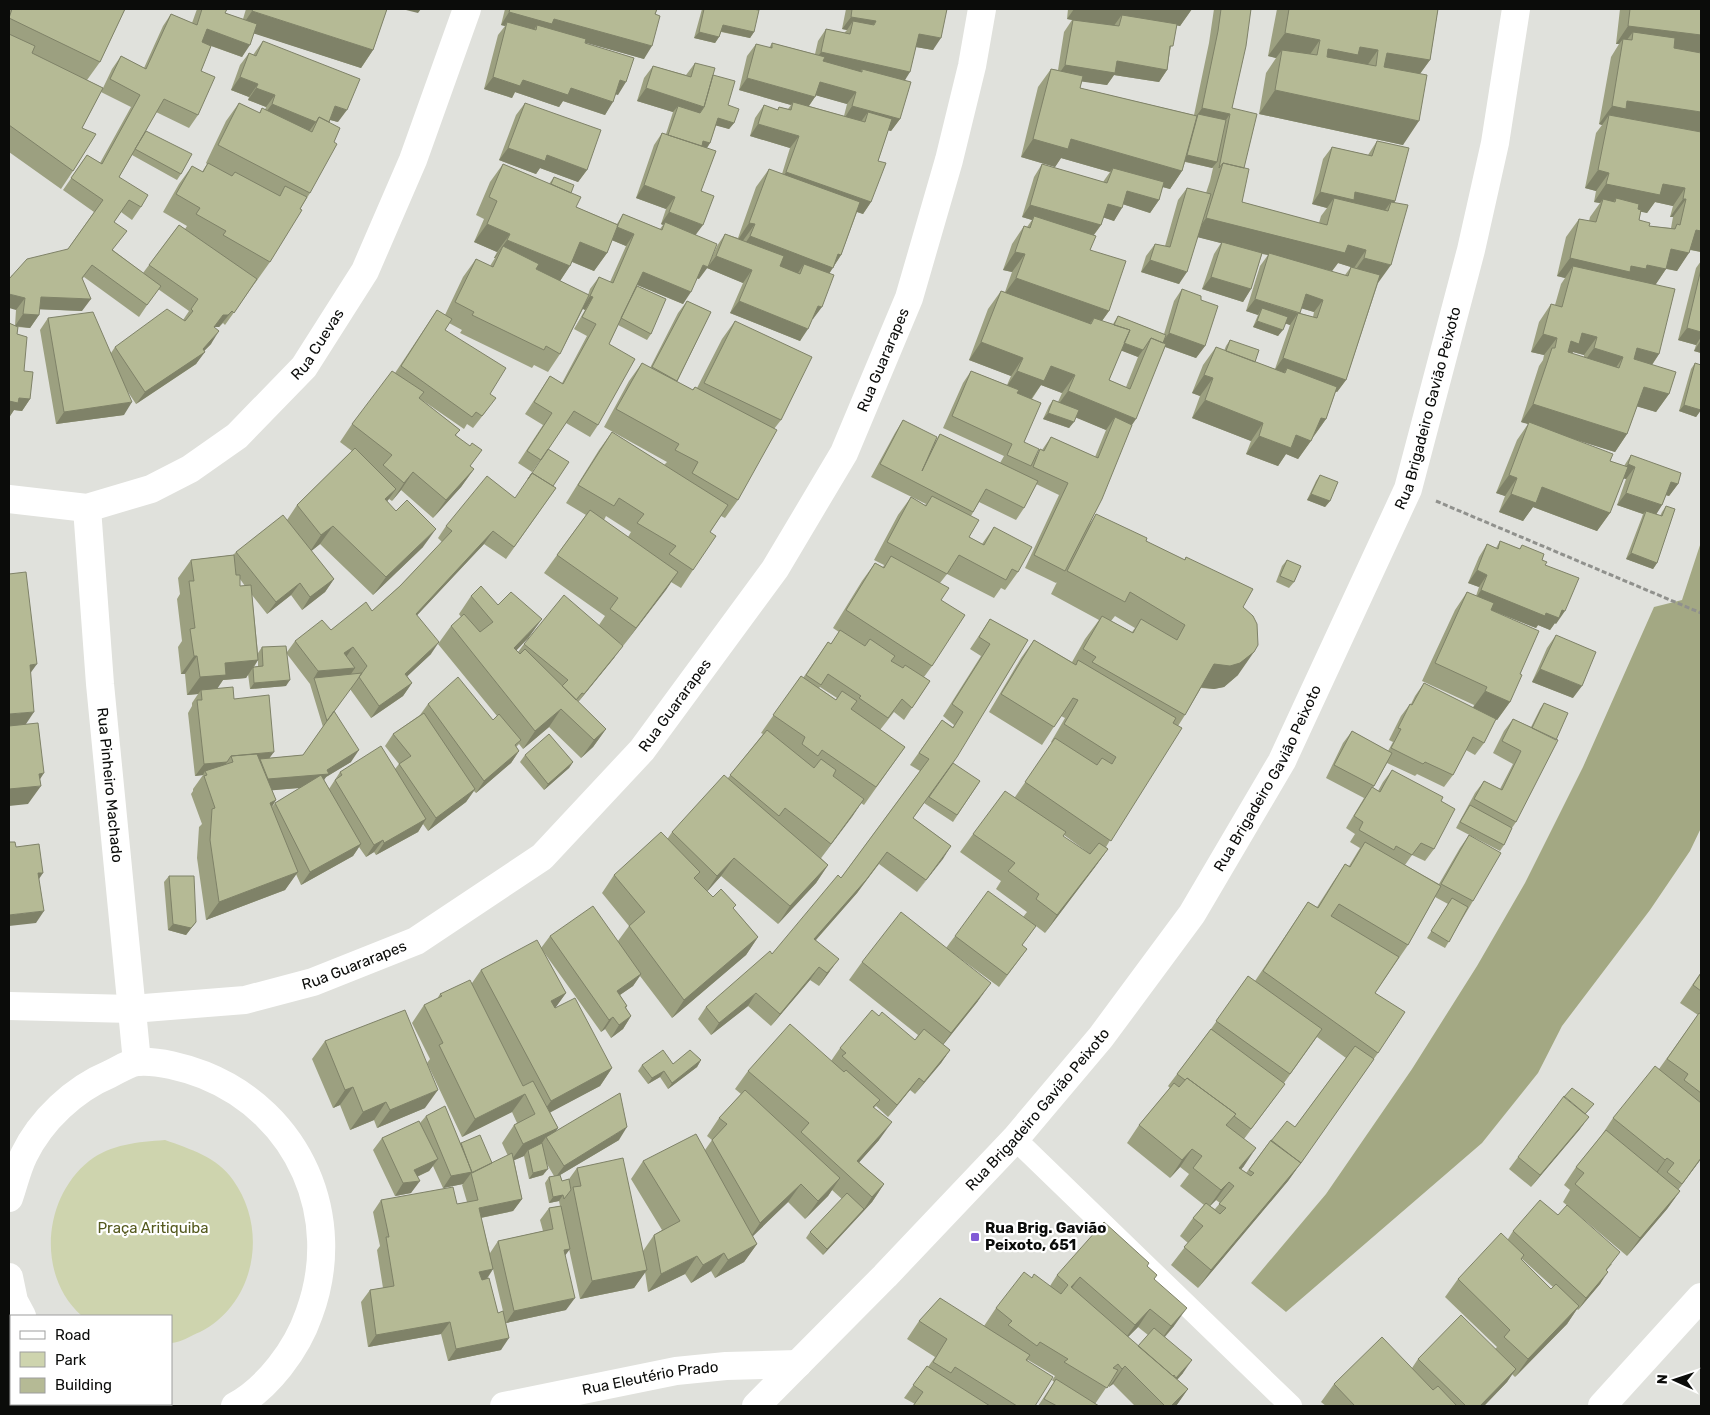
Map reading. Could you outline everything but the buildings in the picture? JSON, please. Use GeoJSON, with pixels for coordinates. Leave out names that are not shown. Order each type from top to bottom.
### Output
{"type":"FeatureCollection","features":[{"type":"Feature","properties":{"kind":"street","name":"Rua Cuevas"},"geometry":{"type":"LineString","coordinates":[[9,499],[87,508],[151,489],[190,469],[237,436],[304,367],[365,271],[413,160],[467,9]]}},
{"type":"Feature","properties":{"kind":"street","name":"Rua Guararapes"},"geometry":{"type":"LineString","coordinates":[[9,1006],[132,1009],[245,1000],[313,982],[416,941],[542,857],[642,750],[775,569],[844,453],[909,298],[949,160],[972,66],[982,9]]}},
{"type":"Feature","properties":{"kind":"street","name":"Rua Brigadeiro Gavião Peixoto"},"geometry":{"type":"LineString","coordinates":[[756,1406],[1015,1139],[1101,1037],[1192,914],[1282,761],[1408,489],[1480,211],[1495,143],[1516,9]]}},
{"type":"Feature","properties":{"kind":"street","name":"Rua Pinheiro Machado"},"geometry":{"type":"LineString","coordinates":[[87,508],[100,684],[137,1062]]}},
{"type":"Feature","properties":{"kind":"street"},"geometry":{"type":"LineString","coordinates":[[9,1198],[24,1154],[53,1113],[92,1082],[137,1062],[184,1067],[228,1085],[266,1114],[296,1151],[315,1195],[323,1242],[318,1289],[302,1334],[275,1373],[235,1406]]}},
{"type":"Feature","properties":{"kind":"street"},"geometry":{"type":"LineString","coordinates":[[1015,1139],[1291,1406]]}},
{"type":"Feature","properties":{"kind":"street"},"geometry":{"type":"LineString","coordinates":[[9,1276],[14,1300],[22,1315]]}},
{"type":"Feature","properties":{"kind":"street"},"geometry":{"type":"LineString","coordinates":[[1602,1406],[1701,1297]]}},
{"type":"Feature","properties":{"kind":"street","name":"Rua Eleutério Prado"},"geometry":{"type":"LineString","coordinates":[[504,1406],[676,1370],[726,1366],[798,1364]]}},
{"type":"Feature","properties":{"kind":"path"},"geometry":{"type":"LineString","coordinates":[[1408,489],[1701,613]]}},
{"type":"Feature","properties":{"kind":"green space"},"geometry":{"type":"Polygon","coordinates":[[[1701,542],[1701,828],[1690,851],[1650,910],[1562,1026],[1538,1073],[1482,1143],[1286,1312],[1251,1283],[1326,1194],[1412,1069],[1477,966],[1525,883],[1583,767],[1654,607],[1682,600],[1701,542]]]}},
{"type":"Feature","properties":{"kind":"green space","name":"Praça Aritiquiba"},"geometry":{"type":"Polygon","coordinates":[[[165,1140],[202,1155],[219,1165],[233,1180],[244,1200],[251,1221],[253,1243],[251,1264],[244,1285],[233,1303],[219,1319],[200,1332],[172,1343],[172,1315],[81,1315],[67,1300],[57,1281],[52,1260],[51,1238],[54,1216],[62,1196],[73,1177],[97,1155],[116,1147],[165,1140]]]}},
{"type":"Feature","properties":{"kind":"place","name":"Rua Brig. Gavião Peixoto, 651"},"geometry":{"type":"Point","coordinates":[975,1237]}}]}
